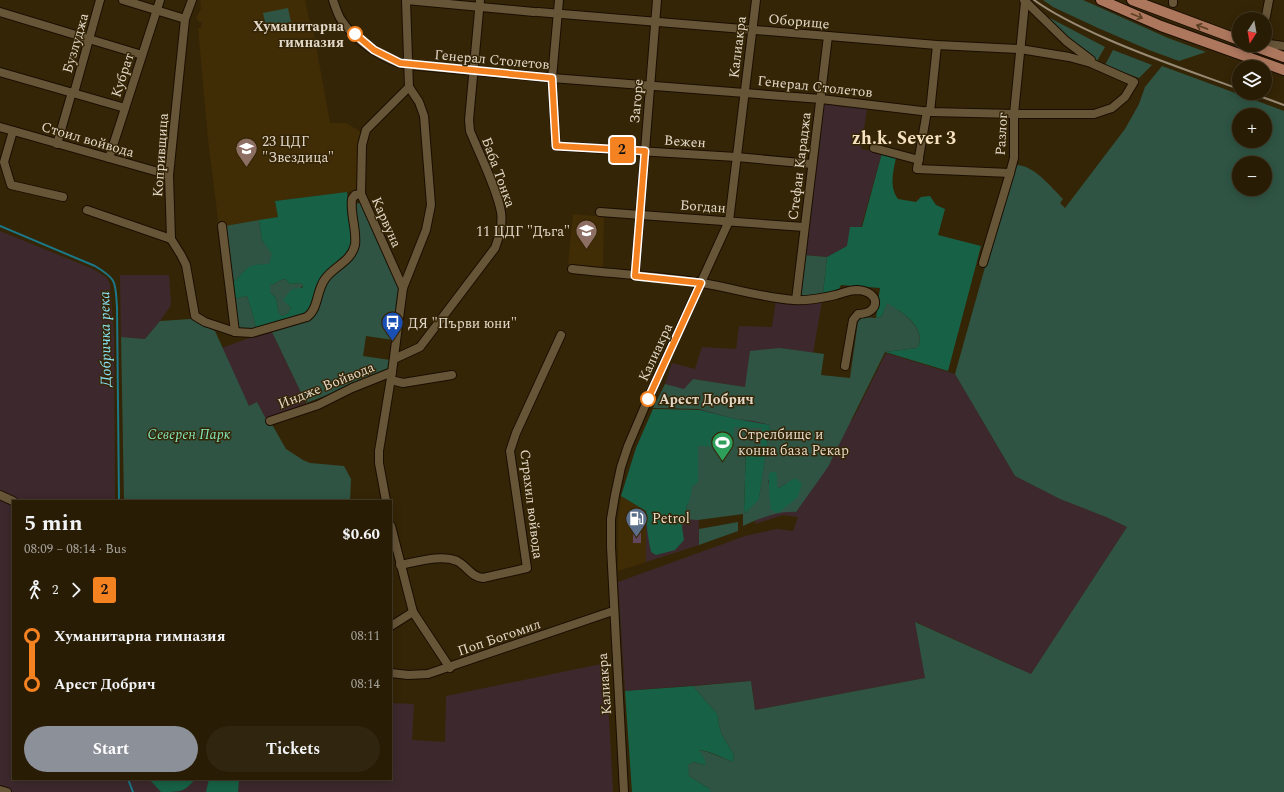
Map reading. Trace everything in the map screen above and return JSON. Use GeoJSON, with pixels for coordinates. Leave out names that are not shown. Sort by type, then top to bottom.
{"type":"FeatureCollection","features":[{"type":"Feature","properties":{"kind":"main road"},"geometry":{"type":"LineString","coordinates":[[1101,0],[1161,26],[1284,70]]}},
{"type":"Feature","properties":{"kind":"main road"},"geometry":{"type":"LineString","coordinates":[[1132,0],[1232,37]]}},
{"type":"Feature","properties":{"kind":"main road"},"geometry":{"type":"LineString","coordinates":[[1272,52],[1284,57]]}},
{"type":"Feature","properties":{"kind":"street","name":"Бузлуджа"},"geometry":{"type":"LineString","coordinates":[[57,144],[100,0]]}},
{"type":"Feature","properties":{"kind":"street"},"geometry":{"type":"LineString","coordinates":[[123,0],[186,19]]}},
{"type":"Feature","properties":{"kind":"street","name":"Кубрат"},"geometry":{"type":"LineString","coordinates":[[109,158],[160,0]]}},
{"type":"Feature","properties":{"kind":"street","name":"Копривщица"},"geometry":{"type":"LineString","coordinates":[[192,0],[186,19],[169,175],[171,239],[186,265],[195,316],[205,322],[235,332],[252,332],[306,317],[312,313],[319,289],[326,277],[347,260],[352,253],[355,240],[352,199],[361,194]]}},
{"type":"Feature","properties":{"kind":"street","name":"Генерал Столетов"},"geometry":{"type":"LineString","coordinates":[[333,0],[340,17],[362,41],[388,58],[408,65],[552,78],[744,92],[929,111],[1014,114],[1094,114],[1112,108],[1125,97],[1134,82]]}},
{"type":"Feature","properties":{"kind":"street"},"geometry":{"type":"LineString","coordinates":[[386,500],[379,463],[379,451],[392,376],[403,288],[426,230],[431,205],[424,116],[419,102],[409,87],[406,0]]}},
{"type":"Feature","properties":{"kind":"street","name":"Оборище"},"geometry":{"type":"LineString","coordinates":[[406,0],[480,3],[558,14],[937,45],[1020,49],[1069,57],[1101,67],[1134,82]]}},
{"type":"Feature","properties":{"kind":"street"},"geometry":{"type":"LineString","coordinates":[[552,78],[559,0]]}},
{"type":"Feature","properties":{"kind":"street","name":"Загоре"},"geometry":{"type":"LineString","coordinates":[[635,276],[657,0]]}},
{"type":"Feature","properties":{"kind":"street","name":"Калиакра"},"geometry":{"type":"LineString","coordinates":[[624,792],[613,611],[611,519],[621,467],[635,430],[729,221],[756,0]]}},
{"type":"Feature","properties":{"kind":"street"},"geometry":{"type":"LineString","coordinates":[[1267,12],[1269,0]]}},
{"type":"Feature","properties":{"kind":"street","name":"Разлог"},"geometry":{"type":"LineString","coordinates":[[983,263],[1014,158],[1014,114],[1025,1]]}},
{"type":"Feature","properties":{"kind":"street","name":"Разлог"},"geometry":{"type":"LineString","coordinates":[[1025,1],[1066,42],[1079,53],[1101,67]]}},
{"type":"Feature","properties":{"kind":"street","name":"Баба Тонка"},"geometry":{"type":"LineString","coordinates":[[394,359],[420,347],[495,248],[499,237],[501,224],[499,206],[470,131],[469,120],[480,3]]}},
{"type":"Feature","properties":{"kind":"street"},"geometry":{"type":"LineString","coordinates":[[0,12],[142,55]]}},
{"type":"Feature","properties":{"kind":"street","name":"Стефан Караджа"},"geometry":{"type":"LineString","coordinates":[[796,300],[828,36]]}},
{"type":"Feature","properties":{"kind":"street"},"geometry":{"type":"LineString","coordinates":[[1272,44],[1284,46]]}},
{"type":"Feature","properties":{"kind":"street"},"geometry":{"type":"LineString","coordinates":[[937,45],[929,111],[917,169],[1010,174]]}},
{"type":"Feature","properties":{"kind":"street"},"geometry":{"type":"LineString","coordinates":[[0,72],[125,108]]}},
{"type":"Feature","properties":{"kind":"street","name":"Вежен"},"geometry":{"type":"LineString","coordinates":[[552,78],[556,146],[645,151],[812,164]]}},
{"type":"Feature","properties":{"kind":"street","name":"Карвуна"},"geometry":{"type":"LineString","coordinates":[[403,288],[361,194],[362,145],[364,132],[372,122],[409,87]]}},
{"type":"Feature","properties":{"kind":"street","name":"Стоил войвода"},"geometry":{"type":"LineString","coordinates":[[0,127],[169,175]]}},
{"type":"Feature","properties":{"kind":"street"},"geometry":{"type":"LineString","coordinates":[[13,131],[4,162],[11,185],[63,197]]}},
{"type":"Feature","properties":{"kind":"street"},"geometry":{"type":"LineString","coordinates":[[874,148],[920,160]]}},
{"type":"Feature","properties":{"kind":"street"},"geometry":{"type":"LineString","coordinates":[[87,210],[171,239]]}},
{"type":"Feature","properties":{"kind":"street","name":"Богдан"},"geometry":{"type":"LineString","coordinates":[[600,212],[804,227]]}},
{"type":"Feature","properties":{"kind":"street"},"geometry":{"type":"LineString","coordinates":[[222,226],[235,332]]}},
{"type":"Feature","properties":{"kind":"street"},"geometry":{"type":"LineString","coordinates":[[572,269],[701,283],[796,300],[816,299],[856,290],[869,292],[873,295],[873,308],[871,312],[866,314],[858,314],[853,320],[846,366]]}},
{"type":"Feature","properties":{"kind":"street","name":"Страхил войвода"},"geometry":{"type":"LineString","coordinates":[[400,565],[431,560],[451,559],[462,564],[477,578],[527,568],[510,451],[516,433],[561,335]]}},
{"type":"Feature","properties":{"kind":"street","name":"Индже Войвода"},"geometry":{"type":"LineString","coordinates":[[270,421],[318,405],[352,388],[392,376],[403,383],[452,374]]}},
{"type":"Feature","properties":{"kind":"street"},"geometry":{"type":"LineString","coordinates":[[0,495],[12,500]]}},
{"type":"Feature","properties":{"kind":"street"},"geometry":{"type":"LineString","coordinates":[[392,530],[413,612],[450,668]]}},
{"type":"Feature","properties":{"kind":"street","name":"Поп Богомил"},"geometry":{"type":"LineString","coordinates":[[392,673],[408,675],[428,674],[450,668],[613,611]]}},
{"type":"Feature","properties":{"kind":"street"},"geometry":{"type":"LineString","coordinates":[[392,625],[413,612]]}},
{"type":"Feature","properties":{"kind":"street"},"geometry":{"type":"LineString","coordinates":[[0,790],[7,792]]}},
{"type":"Feature","properties":{"kind":"shaded area"},"geometry":{"type":"Polygon","coordinates":[[[200,0],[305,0],[313,29],[330,123],[346,123],[361,132],[358,144],[357,191],[275,201],[278,217],[219,227],[208,139],[198,28],[201,28],[202,22],[199,22],[196,18],[201,9],[200,0]]]}},
{"type":"Feature","properties":{"kind":"shaded area"},"geometry":{"type":"Polygon","coordinates":[[[824,103],[867,109],[861,149],[882,153],[861,227],[847,246],[827,257],[805,255],[824,103]]]}},
{"type":"Feature","properties":{"kind":"shaded area","name":"11 ЦДГ \"Дъга\""},"geometry":{"type":"Polygon","coordinates":[[[573,214],[604,217],[603,269],[568,265],[573,214]]]}},
{"type":"Feature","properties":{"kind":"shaded area"},"geometry":{"type":"Polygon","coordinates":[[[0,231],[93,269],[106,277],[110,284],[114,335],[115,500],[12,500],[12,780],[392,780],[392,703],[414,704],[412,740],[445,742],[446,696],[606,663],[613,792],[0,792],[0,231]]]}},
{"type":"Feature","properties":{"kind":"shaded area"},"geometry":{"type":"Polygon","coordinates":[[[120,275],[169,275],[171,305],[145,339],[121,337],[120,275]]]}},
{"type":"Feature","properties":{"kind":"shaded area"},"geometry":{"type":"Polygon","coordinates":[[[776,300],[822,301],[813,353],[780,348],[745,387],[693,379],[684,390],[665,384],[672,363],[695,369],[702,347],[736,349],[739,326],[772,327],[776,300]]]}},
{"type":"Feature","properties":{"kind":"shaded area"},"geometry":{"type":"Polygon","coordinates":[[[271,330],[306,403],[266,419],[257,402],[249,406],[222,348],[271,330]]]}},
{"type":"Feature","properties":{"kind":"shaded area"},"geometry":{"type":"Polygon","coordinates":[[[886,353],[955,374],[1015,476],[1060,499],[1127,527],[1031,674],[916,622],[925,678],[755,710],[751,681],[625,691],[618,582],[745,536],[777,529],[793,531],[798,517],[783,515],[755,524],[770,425],[698,446],[699,545],[646,562],[646,511],[621,496],[636,448],[653,409],[769,411],[852,421],[886,353]]]}},
{"type":"Feature","properties":{"kind":"shaded area"},"geometry":{"type":"Polygon","coordinates":[[[621,496],[646,511],[646,562],[618,571],[618,519],[621,496]]]}},
{"type":"Feature","properties":{"kind":"green space"},"geometry":{"type":"Polygon","coordinates":[[[1043,0],[1083,0],[1168,38],[1206,52],[1179,61],[1098,28],[1053,7],[1043,0]]]}},
{"type":"Feature","properties":{"kind":"green space"},"geometry":{"type":"Polygon","coordinates":[[[288,8],[291,22],[266,27],[263,13],[288,8]]]}},
{"type":"Feature","properties":{"kind":"green space"},"geometry":{"type":"Polygon","coordinates":[[[1050,18],[1105,47],[1097,61],[1078,48],[1049,21],[1050,18]]]}},
{"type":"Feature","properties":{"kind":"green space"},"geometry":{"type":"Polygon","coordinates":[[[1113,50],[1152,65],[1139,78],[1105,65],[1113,50]]]}},
{"type":"Feature","properties":{"kind":"green space"},"geometry":{"type":"Polygon","coordinates":[[[1162,66],[1232,92],[1232,100],[1254,100],[1284,111],[1284,792],[710,792],[710,789],[689,776],[687,765],[693,762],[706,765],[698,750],[711,753],[733,762],[734,755],[722,735],[718,715],[693,686],[751,681],[755,710],[925,678],[915,622],[1031,674],[1127,527],[1060,499],[1015,476],[955,374],[989,253],[1016,165],[1029,169],[1048,183],[1063,199],[1060,203],[1065,208],[1125,129],[1139,104],[1145,87],[1162,66]]]}},
{"type":"Feature","properties":{"kind":"green space"},"geometry":{"type":"Polygon","coordinates":[[[882,153],[896,158],[893,174],[893,190],[898,199],[916,202],[921,197],[930,196],[936,205],[945,209],[938,235],[981,246],[948,371],[885,352],[917,348],[920,341],[919,334],[912,321],[887,303],[882,316],[876,318],[880,288],[841,285],[839,289],[823,293],[827,257],[847,246],[850,227],[862,227],[882,153]]]}},
{"type":"Feature","properties":{"kind":"green space"},"geometry":{"type":"Polygon","coordinates":[[[347,192],[353,238],[352,249],[322,275],[316,287],[312,305],[306,314],[256,329],[247,296],[234,299],[232,282],[250,267],[259,264],[269,264],[272,254],[262,240],[259,220],[278,217],[275,201],[347,192]],[[285,279],[270,285],[270,292],[276,298],[279,314],[283,316],[288,313],[291,308],[283,300],[292,289],[302,288],[303,285],[301,283],[290,284],[285,279]]]}},
{"type":"Feature","properties":{"kind":"green space"},"geometry":{"type":"Polygon","coordinates":[[[360,203],[399,289],[393,340],[366,336],[363,356],[390,360],[388,372],[306,403],[271,330],[311,317],[315,314],[322,288],[329,278],[354,204],[360,203]]]}},
{"type":"Feature","properties":{"kind":"green space"},"geometry":{"type":"Polygon","coordinates":[[[259,220],[262,240],[273,254],[269,264],[250,267],[232,282],[225,226],[259,220]]]}},
{"type":"Feature","properties":{"kind":"green space"},"geometry":{"type":"Polygon","coordinates":[[[804,255],[827,257],[823,293],[801,297],[799,295],[804,255]]]}},
{"type":"Feature","properties":{"kind":"green space"},"geometry":{"type":"Polygon","coordinates":[[[285,279],[290,284],[301,283],[303,285],[288,305],[291,308],[288,313],[283,316],[279,314],[276,298],[270,292],[270,285],[285,279]]]}},
{"type":"Feature","properties":{"kind":"green space"},"geometry":{"type":"Polygon","coordinates":[[[247,296],[256,329],[239,331],[234,299],[247,296]]]}},
{"type":"Feature","properties":{"kind":"green space"},"geometry":{"type":"Polygon","coordinates":[[[887,302],[899,310],[916,327],[920,341],[917,348],[885,352],[828,467],[796,512],[783,512],[762,518],[743,526],[743,514],[698,520],[684,519],[692,487],[698,481],[698,424],[763,425],[762,450],[746,449],[744,510],[746,513],[759,498],[770,425],[736,419],[699,409],[653,408],[665,384],[684,389],[693,379],[745,387],[750,351],[780,348],[824,354],[821,375],[850,378],[858,321],[863,317],[876,318],[882,316],[887,302]],[[777,478],[768,480],[770,505],[786,483],[779,488],[777,486],[777,478]]]}},
{"type":"Feature","properties":{"kind":"green space","name":"Северен Парк"},"geometry":{"type":"Polygon","coordinates":[[[191,319],[215,331],[249,406],[257,402],[266,419],[270,421],[286,449],[303,460],[310,463],[344,466],[351,479],[350,500],[124,500],[121,337],[145,339],[160,321],[191,319]]]}},
{"type":"Feature","properties":{"kind":"green space"},"geometry":{"type":"Polygon","coordinates":[[[653,409],[700,410],[736,419],[770,425],[759,499],[746,513],[744,510],[746,448],[761,448],[762,428],[734,427],[733,447],[698,446],[698,482],[692,487],[687,506],[682,527],[684,540],[675,550],[656,555],[651,552],[647,532],[646,511],[621,496],[636,448],[653,409]]]}},
{"type":"Feature","properties":{"kind":"green space"},"geometry":{"type":"Polygon","coordinates":[[[771,472],[776,472],[777,486],[779,488],[795,478],[802,483],[798,497],[778,513],[771,510],[769,474],[771,472]]]}},
{"type":"Feature","properties":{"kind":"green space"},"geometry":{"type":"Polygon","coordinates":[[[738,522],[738,531],[699,545],[699,529],[738,522]]]}},
{"type":"Feature","properties":{"kind":"green space"},"geometry":{"type":"Polygon","coordinates":[[[693,686],[718,715],[722,735],[734,755],[733,762],[712,753],[699,750],[706,765],[693,762],[688,765],[689,776],[710,789],[710,792],[632,792],[625,691],[693,686]]]}},
{"type":"Feature","properties":{"kind":"green space"},"geometry":{"type":"Polygon","coordinates":[[[150,780],[194,780],[185,789],[173,792],[161,792],[150,780]]]}},
{"type":"Feature","properties":{"kind":"green space"},"geometry":{"type":"Polygon","coordinates":[[[209,780],[239,780],[238,792],[206,792],[209,780]]]}},
{"type":"Feature","properties":{"kind":"building","name":"Petrol"},"geometry":{"type":"Polygon","coordinates":[[[633,532],[641,532],[641,543],[633,543],[633,532]]]}},
{"type":"Feature","properties":{"kind":"waterway","name":"Добричка река"},"geometry":{"type":"LineString","coordinates":[[0,226],[95,266],[108,275],[114,282],[117,307],[119,500]]}},
{"type":"Feature","properties":{"kind":"waterway","name":"Добричка река"},"geometry":{"type":"LineString","coordinates":[[128,780],[133,792]]}},
{"type":"Feature","properties":{"kind":"railway"},"geometry":{"type":"LineString","coordinates":[[1034,0],[1079,26],[1123,46],[1232,86]]}},
{"type":"Feature","properties":{"kind":"railway"},"geometry":{"type":"LineString","coordinates":[[1270,100],[1284,105]]}},
{"type":"Feature","properties":{"kind":"bus line","name":"2"},"geometry":{"type":"LineString","coordinates":[[355,34],[374,50],[388,58],[408,65],[552,78],[556,146],[645,151],[635,276],[701,283],[648,399]]}},
{"type":"Feature","properties":{"kind":"place","name":"Хуманитарна гимназия"},"geometry":{"type":"Point","coordinates":[355,34]}},
{"type":"Feature","properties":{"kind":"place","name":"23 ЦДГ \"Звездица\""},"geometry":{"type":"Point","coordinates":[247,168]}},
{"type":"Feature","properties":{"kind":"place","name":"11 ЦДГ \"Дъга\""},"geometry":{"type":"Point","coordinates":[586,250]}},
{"type":"Feature","properties":{"kind":"place","name":"ДЯ \"Първи юни\""},"geometry":{"type":"Point","coordinates":[393,342]}},
{"type":"Feature","properties":{"kind":"place","name":"Арест Добрич"},"geometry":{"type":"Point","coordinates":[648,399]}},
{"type":"Feature","properties":{"kind":"place","name":"Стрелбище и конна база Рекар"},"geometry":{"type":"Point","coordinates":[722,462]}},
{"type":"Feature","properties":{"kind":"place","name":"Petrol"},"geometry":{"type":"Point","coordinates":[637,538]}},
{"type":"Feature","properties":{"kind":"district","name":"zh.k. Sever 3"},"geometry":{"type":"Point","coordinates":[904,138]}}]}
